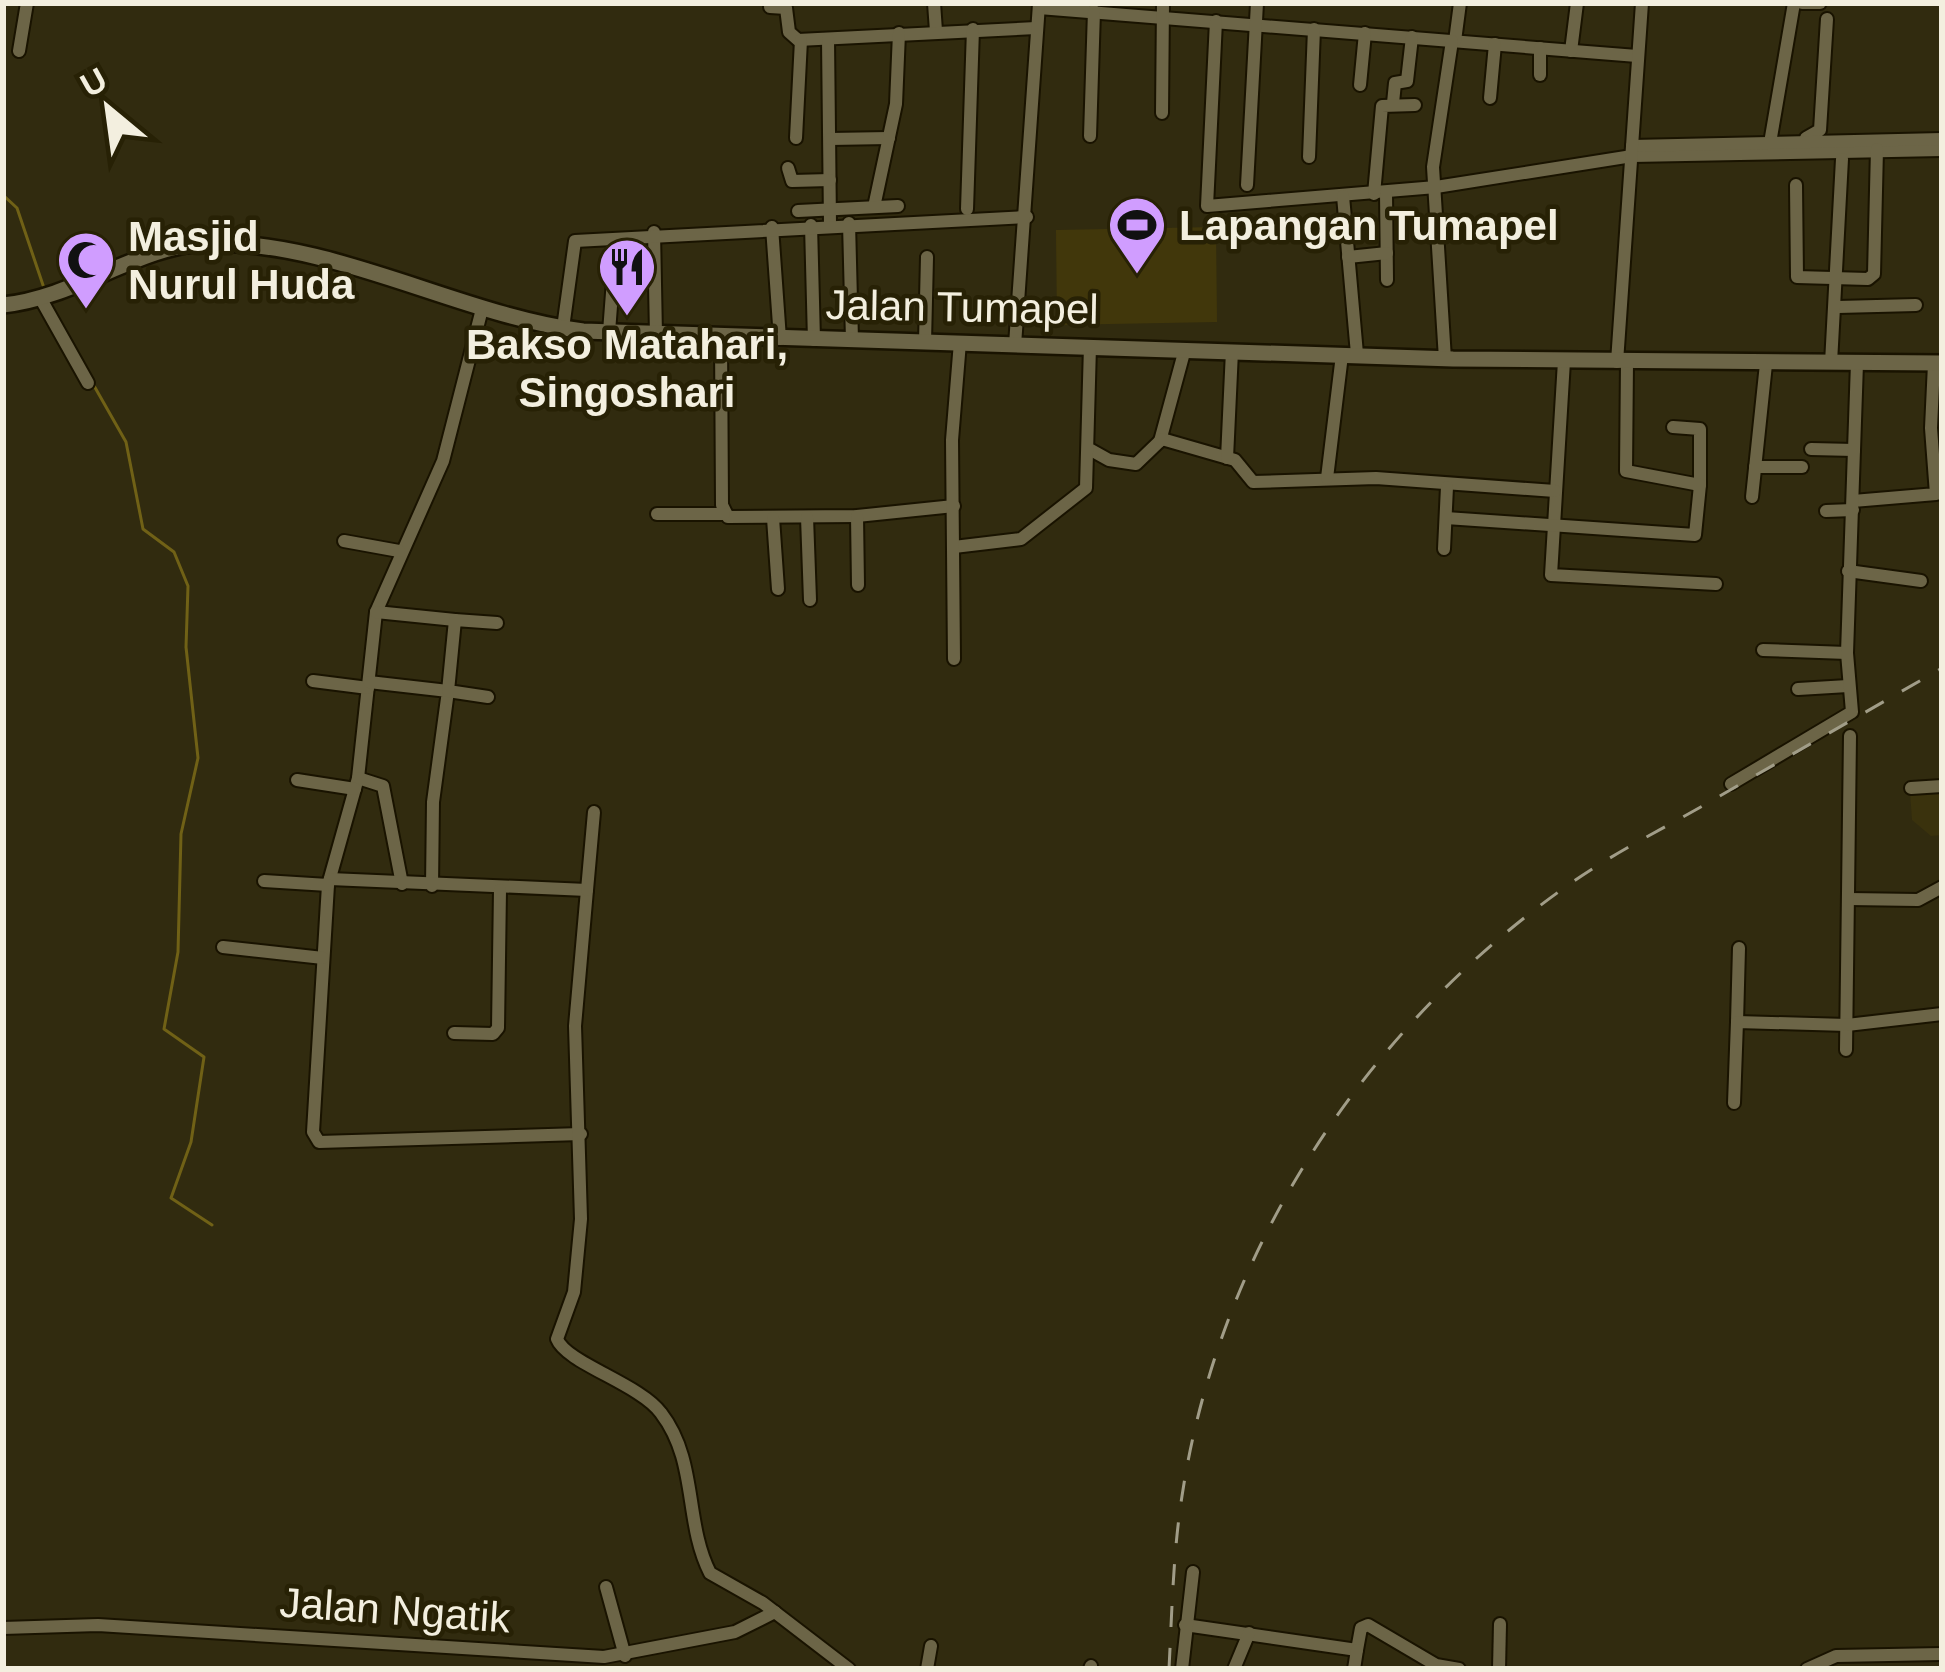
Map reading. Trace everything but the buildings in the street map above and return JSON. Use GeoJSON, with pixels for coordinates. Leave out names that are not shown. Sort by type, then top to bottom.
{"type":"FeatureCollection","features":[{"type":"Feature","properties":{"kind":"street"},"geometry":{"type":"LineString","coordinates":[[19,51],[27,3]]}},
{"type":"Feature","properties":{"kind":"street"},"geometry":{"type":"LineString","coordinates":[[934,3],[936,31]]}},
{"type":"Feature","properties":{"kind":"street"},"geometry":{"type":"LineString","coordinates":[[1247,185],[1257,3]]}},
{"type":"Feature","properties":{"kind":"street"},"geometry":{"type":"LineString","coordinates":[[1445,358],[1434,176],[1460,3]]}},
{"type":"Feature","properties":{"kind":"street"},"geometry":{"type":"LineString","coordinates":[[1571,51],[1576,3]]}},
{"type":"Feature","properties":{"kind":"street"},"geometry":{"type":"LineString","coordinates":[[1642,3],[1622,362],[1626,471],[1700,485]]}},
{"type":"Feature","properties":{"kind":"street"},"geometry":{"type":"LineString","coordinates":[[1770,143],[1798,3],[1820,3]]}},
{"type":"Feature","properties":{"kind":"street"},"geometry":{"type":"LineString","coordinates":[[1015,345],[1039,5],[1094,11],[1162,9],[1216,21],[1636,56]]}},
{"type":"Feature","properties":{"kind":"street"},"geometry":{"type":"LineString","coordinates":[[766,6],[787,9],[789,32],[801,40],[1036,28]]}},
{"type":"Feature","properties":{"kind":"street"},"geometry":{"type":"LineString","coordinates":[[1162,9],[1162,113]]}},
{"type":"Feature","properties":{"kind":"street"},"geometry":{"type":"LineString","coordinates":[[1090,136],[1094,11]]}},
{"type":"Feature","properties":{"kind":"street"},"geometry":{"type":"LineString","coordinates":[[1805,146],[1820,130],[1827,19]]}},
{"type":"Feature","properties":{"kind":"street"},"geometry":{"type":"LineString","coordinates":[[1216,21],[1208,201],[1343,196],[1434,176],[1632,151],[1770,143],[1942,149]]}},
{"type":"Feature","properties":{"kind":"street"},"geometry":{"type":"LineString","coordinates":[[967,208],[973,29]]}},
{"type":"Feature","properties":{"kind":"street"},"geometry":{"type":"LineString","coordinates":[[1309,157],[1314,29]]}},
{"type":"Feature","properties":{"kind":"street"},"geometry":{"type":"LineString","coordinates":[[874,207],[889,138],[899,33]]}},
{"type":"Feature","properties":{"kind":"street"},"geometry":{"type":"LineString","coordinates":[[1360,86],[1365,33]]}},
{"type":"Feature","properties":{"kind":"street"},"geometry":{"type":"LineString","coordinates":[[1393,104],[1395,83],[1407,81],[1412,37]]}},
{"type":"Feature","properties":{"kind":"street"},"geometry":{"type":"LineString","coordinates":[[828,39],[829,217]]}},
{"type":"Feature","properties":{"kind":"street"},"geometry":{"type":"LineString","coordinates":[[796,138],[801,40]]}},
{"type":"Feature","properties":{"kind":"street"},"geometry":{"type":"LineString","coordinates":[[1490,98],[1495,44]]}},
{"type":"Feature","properties":{"kind":"street"},"geometry":{"type":"LineString","coordinates":[[1540,48],[1540,75]]}},
{"type":"Feature","properties":{"kind":"street"},"geometry":{"type":"LineString","coordinates":[[1388,280],[1377,167],[1382,106],[1415,105]]}},
{"type":"Feature","properties":{"kind":"street"},"geometry":{"type":"LineString","coordinates":[[830,139],[889,138]]}},
{"type":"Feature","properties":{"kind":"street"},"geometry":{"type":"LineString","coordinates":[[1632,151],[1942,139]]}},
{"type":"Feature","properties":{"kind":"street"},"geometry":{"type":"LineString","coordinates":[[1796,185],[1796,275],[1868,279],[1874,274],[1877,149]]}},
{"type":"Feature","properties":{"kind":"street"},"geometry":{"type":"LineString","coordinates":[[1832,363],[1842,160]]}},
{"type":"Feature","properties":{"kind":"street"},"geometry":{"type":"LineString","coordinates":[[788,168],[792,182],[830,180]]}},
{"type":"Feature","properties":{"kind":"street"},"geometry":{"type":"LineString","coordinates":[[1327,478],[1349,355],[1343,196]]}},
{"type":"Feature","properties":{"kind":"street"},"geometry":{"type":"LineString","coordinates":[[563,328],[575,241],[654,232],[811,225],[874,207],[898,206]]}},
{"type":"Feature","properties":{"kind":"street"},"geometry":{"type":"LineString","coordinates":[[799,211],[849,223],[1027,210]]}},
{"type":"Feature","properties":{"kind":"street"},"geometry":{"type":"LineString","coordinates":[[849,223],[852,340]]}},
{"type":"Feature","properties":{"kind":"street"},"geometry":{"type":"LineString","coordinates":[[811,225],[814,340]]}},
{"type":"Feature","properties":{"kind":"street"},"geometry":{"type":"LineString","coordinates":[[772,227],[780,340]]}},
{"type":"Feature","properties":{"kind":"street"},"geometry":{"type":"LineString","coordinates":[[654,232],[656,335]]}},
{"type":"Feature","properties":{"kind":"street","name":"Jalan Tumapel"},"geometry":{"type":"LineString","coordinates":[[3,305],[45,301],[194,244],[306,256],[482,309],[563,328],[609,332],[1564,361],[1938,363]]}},
{"type":"Feature","properties":{"kind":"street"},"geometry":{"type":"LineString","coordinates":[[1348,257],[1387,253]]}},
{"type":"Feature","properties":{"kind":"street"},"geometry":{"type":"LineString","coordinates":[[926,342],[927,256]]}},
{"type":"Feature","properties":{"kind":"street"},"geometry":{"type":"LineString","coordinates":[[609,332],[614,267]]}},
{"type":"Feature","properties":{"kind":"street"},"geometry":{"type":"LineString","coordinates":[[45,301],[88,382]]}},
{"type":"Feature","properties":{"kind":"street"},"geometry":{"type":"LineString","coordinates":[[1838,307],[1916,305]]}},
{"type":"Feature","properties":{"kind":"street"},"geometry":{"type":"LineString","coordinates":[[482,309],[442,461],[399,550],[376,612],[357,783],[329,882],[313,1132],[319,1142],[581,1134]]}},
{"type":"Feature","properties":{"kind":"street"},"geometry":{"type":"LineString","coordinates":[[722,338],[724,514]]}},
{"type":"Feature","properties":{"kind":"street"},"geometry":{"type":"LineString","coordinates":[[955,659],[952,440],[960,342]]}},
{"type":"Feature","properties":{"kind":"street"},"geometry":{"type":"LineString","coordinates":[[954,548],[1021,539],[1040,529],[1086,488],[1091,450],[1090,346]]}},
{"type":"Feature","properties":{"kind":"street"},"geometry":{"type":"LineString","coordinates":[[1091,450],[1108,460],[1136,464],[1160,441],[1185,349]]}},
{"type":"Feature","properties":{"kind":"street"},"geometry":{"type":"LineString","coordinates":[[1227,458],[1232,351]]}},
{"type":"Feature","properties":{"kind":"street"},"geometry":{"type":"LineString","coordinates":[[1564,361],[1551,526],[1553,578],[1716,584]]}},
{"type":"Feature","properties":{"kind":"street"},"geometry":{"type":"LineString","coordinates":[[1731,784],[1852,713],[1846,653],[1857,362]]}},
{"type":"Feature","properties":{"kind":"street"},"geometry":{"type":"LineString","coordinates":[[1826,511],[1936,494],[1938,363]]}},
{"type":"Feature","properties":{"kind":"street"},"geometry":{"type":"LineString","coordinates":[[1752,497],[1766,364]]}},
{"type":"Feature","properties":{"kind":"street"},"geometry":{"type":"LineString","coordinates":[[1446,518],[1691,536],[1698,530],[1700,428],[1673,427]]}},
{"type":"Feature","properties":{"kind":"street"},"geometry":{"type":"LineString","coordinates":[[1160,441],[1177,440],[1241,463],[1253,482],[1327,478],[1555,490]]}},
{"type":"Feature","properties":{"kind":"street"},"geometry":{"type":"LineString","coordinates":[[1811,449],[1853,450]]}},
{"type":"Feature","properties":{"kind":"street"},"geometry":{"type":"LineString","coordinates":[[1755,467],[1802,467]]}},
{"type":"Feature","properties":{"kind":"street"},"geometry":{"type":"LineString","coordinates":[[1444,549],[1447,487]]}},
{"type":"Feature","properties":{"kind":"street"},"geometry":{"type":"LineString","coordinates":[[657,514],[857,516],[954,506]]}},
{"type":"Feature","properties":{"kind":"street"},"geometry":{"type":"LineString","coordinates":[[857,516],[858,584]]}},
{"type":"Feature","properties":{"kind":"street"},"geometry":{"type":"LineString","coordinates":[[808,517],[810,600]]}},
{"type":"Feature","properties":{"kind":"street"},"geometry":{"type":"LineString","coordinates":[[773,518],[778,589]]}},
{"type":"Feature","properties":{"kind":"street"},"geometry":{"type":"LineString","coordinates":[[344,541],[399,550]]}},
{"type":"Feature","properties":{"kind":"street"},"geometry":{"type":"LineString","coordinates":[[1848,571],[1921,581]]}},
{"type":"Feature","properties":{"kind":"street"},"geometry":{"type":"LineString","coordinates":[[376,612],[497,623]]}},
{"type":"Feature","properties":{"kind":"street"},"geometry":{"type":"LineString","coordinates":[[432,886],[433,802],[455,620]]}},
{"type":"Feature","properties":{"kind":"street"},"geometry":{"type":"LineString","coordinates":[[1763,650],[1846,653]]}},
{"type":"Feature","properties":{"kind":"street"},"geometry":{"type":"LineString","coordinates":[[313,681],[488,698]]}},
{"type":"Feature","properties":{"kind":"street"},"geometry":{"type":"LineString","coordinates":[[1798,689],[1848,686]]}},
{"type":"Feature","properties":{"kind":"street"},"geometry":{"type":"LineString","coordinates":[[1846,1050],[1850,736]]}},
{"type":"Feature","properties":{"kind":"street"},"geometry":{"type":"LineString","coordinates":[[297,780],[382,786],[402,884]]}},
{"type":"Feature","properties":{"kind":"street"},"geometry":{"type":"LineString","coordinates":[[1911,788],[1942,786]]}},
{"type":"Feature","properties":{"kind":"street"},"geometry":{"type":"LineString","coordinates":[[594,812],[574,1026],[581,1134],[577,1266],[557,1339],[560,1347],[640,1393],[663,1414],[687,1470],[710,1573],[775,1612],[849,1669]]}},
{"type":"Feature","properties":{"kind":"street"},"geometry":{"type":"LineString","coordinates":[[264,881],[587,890]]}},
{"type":"Feature","properties":{"kind":"street"},"geometry":{"type":"LineString","coordinates":[[1849,899],[1918,900],[1942,887]]}},
{"type":"Feature","properties":{"kind":"street"},"geometry":{"type":"LineString","coordinates":[[454,1033],[493,1034],[498,1028],[500,890]]}},
{"type":"Feature","properties":{"kind":"street"},"geometry":{"type":"LineString","coordinates":[[223,947],[322,958]]}},
{"type":"Feature","properties":{"kind":"street"},"geometry":{"type":"LineString","coordinates":[[1734,1103],[1739,948]]}},
{"type":"Feature","properties":{"kind":"street"},"geometry":{"type":"LineString","coordinates":[[1737,1022],[1846,1025],[1942,1014]]}},
{"type":"Feature","properties":{"kind":"street"},"geometry":{"type":"LineString","coordinates":[[1182,1669],[1192,1573]]}},
{"type":"Feature","properties":{"kind":"street"},"geometry":{"type":"LineString","coordinates":[[606,1586],[625,1656]]}},
{"type":"Feature","properties":{"kind":"street","name":"Jalan Ngatik"},"geometry":{"type":"LineString","coordinates":[[3,1628],[98,1625],[625,1656],[735,1632],[775,1612]]}},
{"type":"Feature","properties":{"kind":"street"},"geometry":{"type":"LineString","coordinates":[[1499,1669],[1500,1624]]}},
{"type":"Feature","properties":{"kind":"street"},"geometry":{"type":"LineString","coordinates":[[1185,1625],[1357,1650]]}},
{"type":"Feature","properties":{"kind":"street"},"geometry":{"type":"LineString","coordinates":[[1354,1669],[1361,1628],[1368,1625],[1436,1665],[1459,1669]]}},
{"type":"Feature","properties":{"kind":"street"},"geometry":{"type":"LineString","coordinates":[[1234,1669],[1249,1633]]}},
{"type":"Feature","properties":{"kind":"street"},"geometry":{"type":"LineString","coordinates":[[931,1646],[932,1668]]}},
{"type":"Feature","properties":{"kind":"street"},"geometry":{"type":"LineString","coordinates":[[1807,1669],[1942,1654]]}},
{"type":"Feature","properties":{"kind":"shaded area","name":"Lapangan Tumapel"},"geometry":{"type":"Polygon","coordinates":[[[1216,227],[1217,322],[1057,325],[1056,230],[1216,227]]]}},
{"type":"Feature","properties":{"kind":"shaded area"},"geometry":{"type":"Polygon","coordinates":[[[1942,790],[1942,835],[1931,836],[1912,820],[1910,792],[1942,790]]]}},
{"type":"Feature","properties":{"kind":"waterway"},"geometry":{"type":"LineString","coordinates":[[3,195],[17,208],[45,291]]}},
{"type":"Feature","properties":{"kind":"waterway"},"geometry":{"type":"LineString","coordinates":[[93,384],[126,442],[143,529],[174,552],[188,586],[186,647],[198,758],[181,834],[178,952],[164,1029],[204,1057],[191,1142],[171,1198],[212,1225]]}},
{"type":"Feature","properties":{"kind":"railway"},"geometry":{"type":"LineString","coordinates":[[1169,1669],[1182,1496],[1201,1405],[1229,1318],[1266,1234],[1312,1154],[1365,1079],[1425,1009],[1491,945],[1564,888],[1942,668]]}},
{"type":"Feature","properties":{"kind":"place","name":"Lapangan Tumapel"},"geometry":{"type":"Point","coordinates":[1137,276]}},
{"type":"Feature","properties":{"kind":"place","name":"Masjid Nurul Huda"},"geometry":{"type":"Point","coordinates":[86,311]}},
{"type":"Feature","properties":{"kind":"place","name":"Bakso Matahari, Singoshari"},"geometry":{"type":"Point","coordinates":[627,318]}}]}
